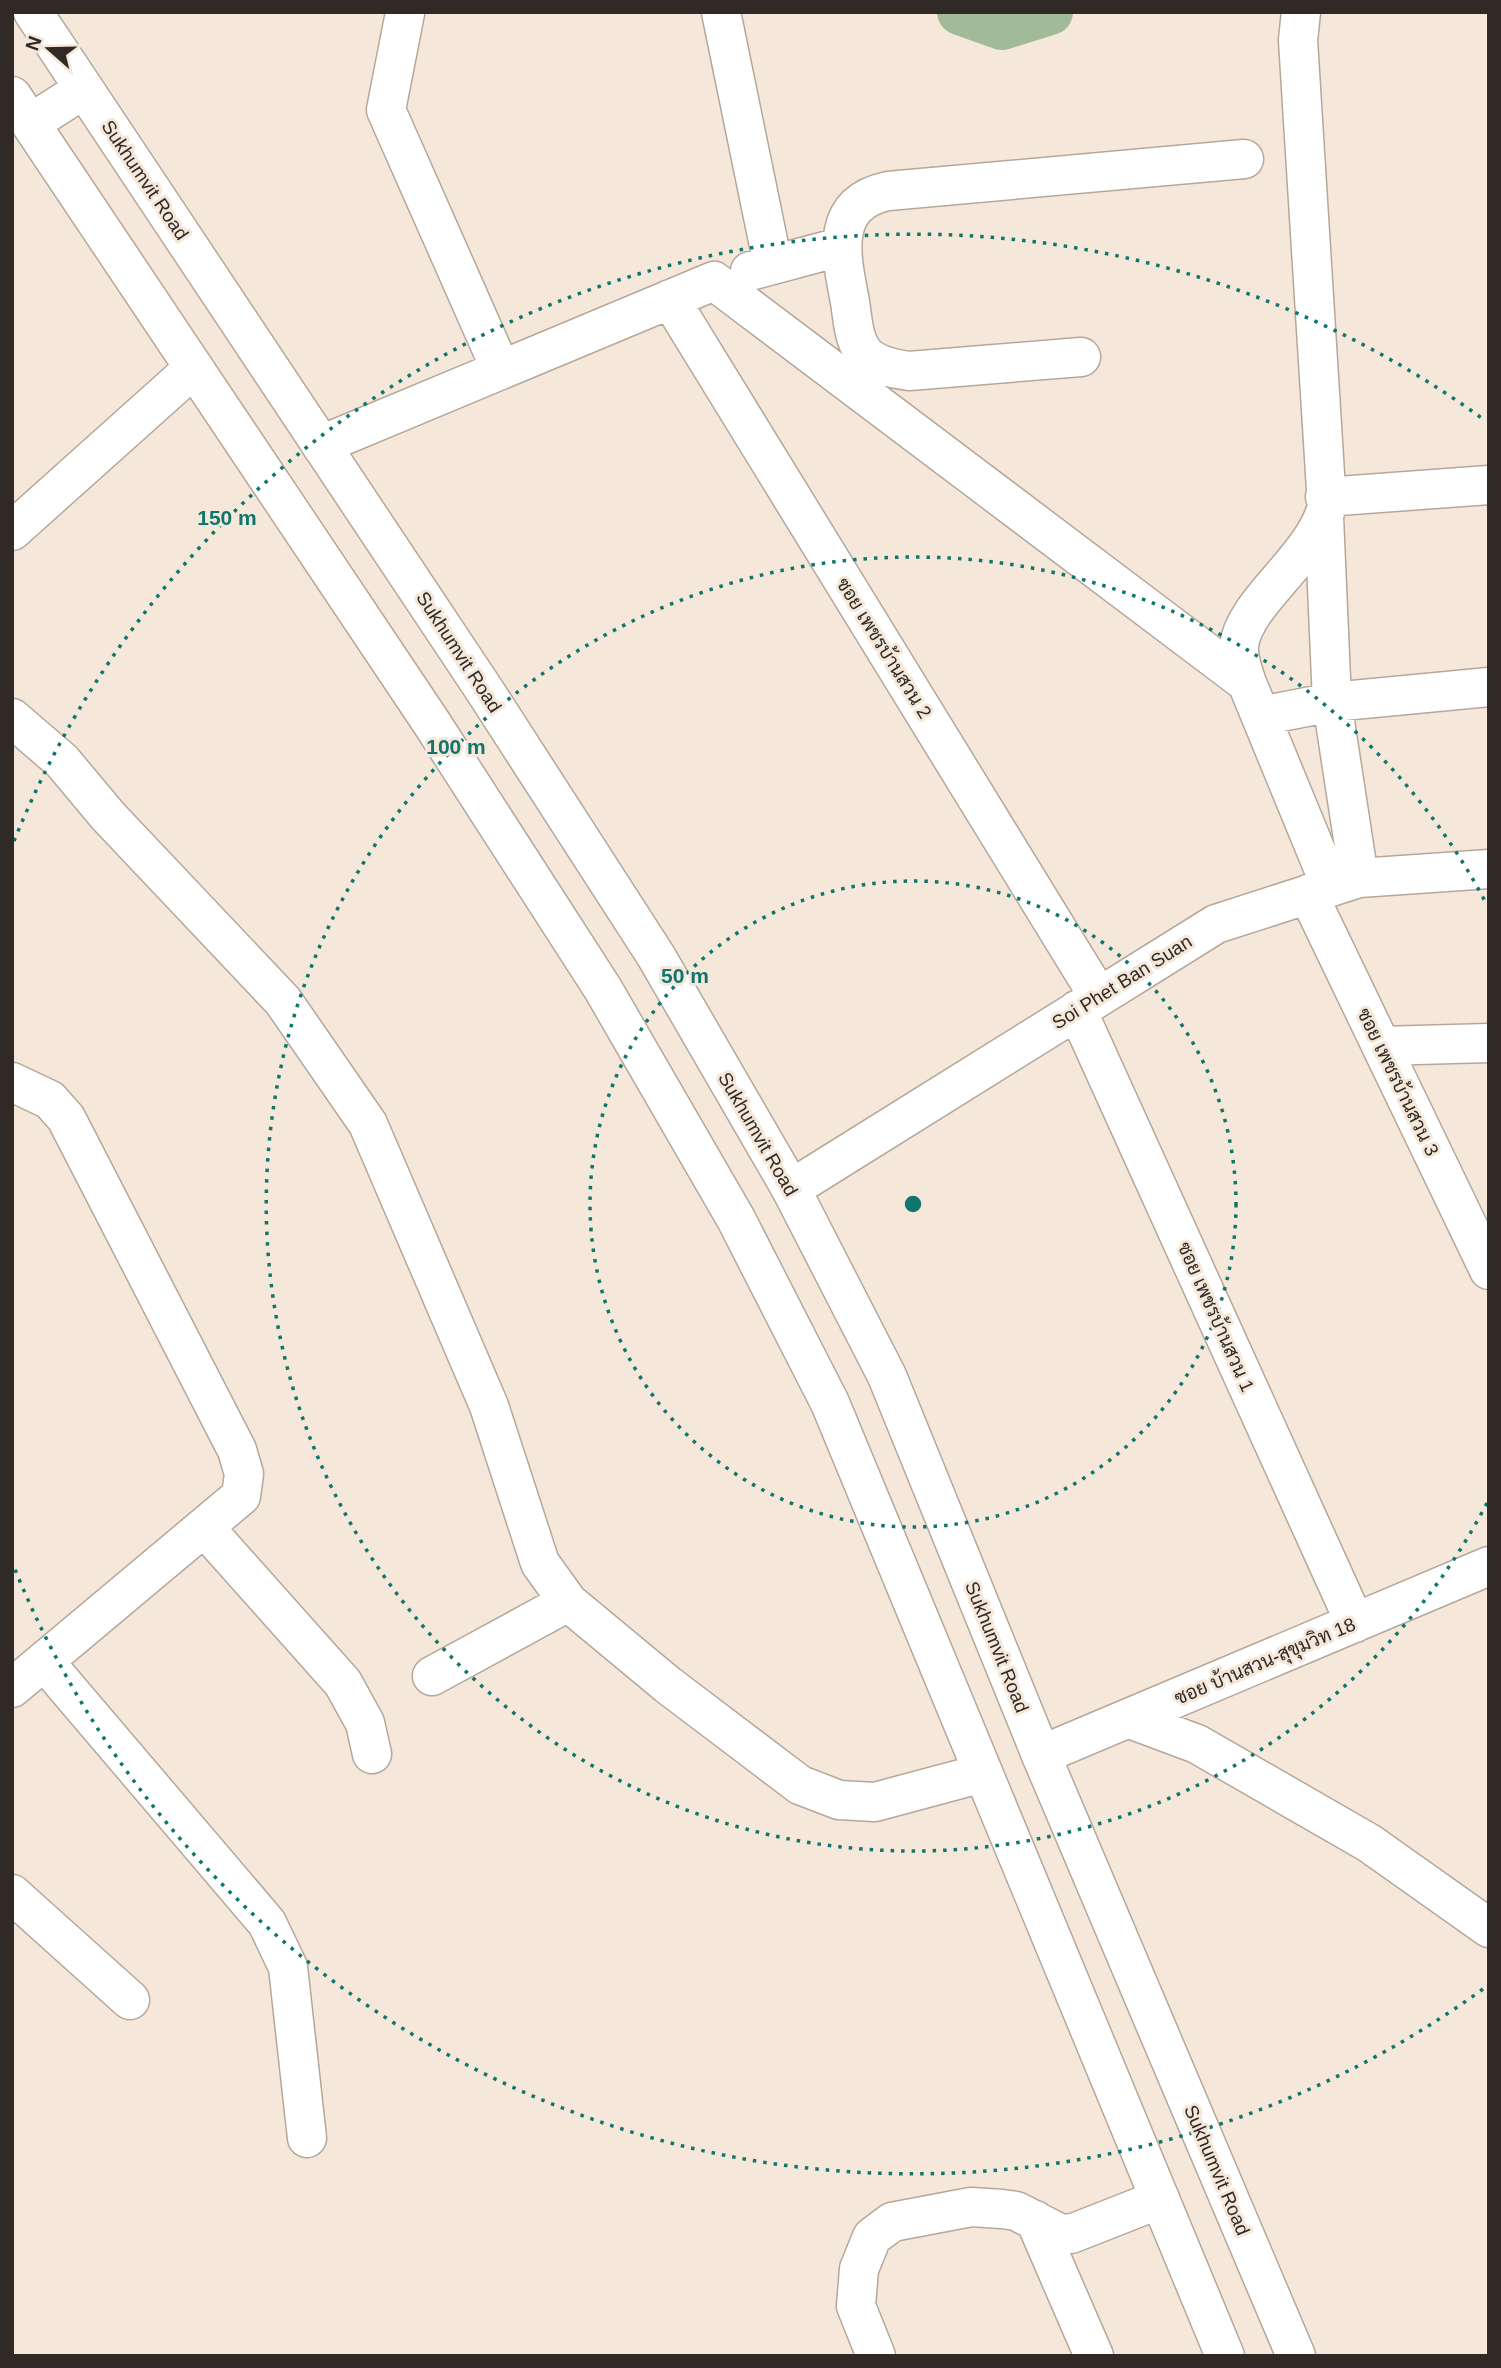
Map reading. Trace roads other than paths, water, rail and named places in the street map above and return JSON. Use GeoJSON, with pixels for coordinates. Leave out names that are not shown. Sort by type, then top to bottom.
{"type":"FeatureCollection","features":[{"type":"Feature","properties":{"kind":"street","name":"Sukhumvit Road"},"geometry":{"type":"LineString","coordinates":[[33,12],[321,444],[656,956],[791,1189],[887,1376],[1041,1755],[1296,2356]]}},
{"type":"Feature","properties":{"kind":"street"},"geometry":{"type":"LineString","coordinates":[[721,12],[774,265]]}},
{"type":"Feature","properties":{"kind":"street"},"geometry":{"type":"LineString","coordinates":[[1301,12],[1298,40],[1325,507],[1332,702],[1333,886]]}},
{"type":"Feature","properties":{"kind":"street"},"geometry":{"type":"LineString","coordinates":[[405,13],[386,110],[501,370]]}},
{"type":"Feature","properties":{"kind":"street"},"geometry":{"type":"LineString","coordinates":[[84,89],[22,109],[433,725],[603,989],[736,1219],[830,1403],[1225,2356]]}},
{"type":"Feature","properties":{"kind":"street"},"geometry":{"type":"LineString","coordinates":[[1081,357],[909,370],[882,365],[869,358],[856,338],[840,247],[844,228],[853,212],[881,193],[1244,159]]}},
{"type":"Feature","properties":{"kind":"street"},"geometry":{"type":"LineString","coordinates":[[321,444],[714,281],[840,247]]}},
{"type":"Feature","properties":{"kind":"street"},"geometry":{"type":"LineString","coordinates":[[714,281],[1254,700],[1332,702],[1489,687]]}},
{"type":"Feature","properties":{"kind":"street","name":"ซอย เพชรบ้านสวน 2"},"geometry":{"type":"LineString","coordinates":[[670,299],[1088,1003]]}},
{"type":"Feature","properties":{"kind":"street"},"geometry":{"type":"LineString","coordinates":[[12,531],[194,368]]}},
{"type":"Feature","properties":{"kind":"street"},"geometry":{"type":"LineString","coordinates":[[1325,507],[1489,485]]}},
{"type":"Feature","properties":{"kind":"street"},"geometry":{"type":"LineString","coordinates":[[1325,507],[1313,539],[1244,630],[1239,656],[1254,700],[1333,886]]}},
{"type":"Feature","properties":{"kind":"street"},"geometry":{"type":"LineString","coordinates":[[12,718],[62,761],[108,816],[283,1001],[368,1124],[489,1406],[540,1563],[568,1602],[668,1685],[800,1785],[839,1800],[875,1802],[984,1773]]}},
{"type":"Feature","properties":{"kind":"street","name":"Soi Phet Ban Suan"},"geometry":{"type":"LineString","coordinates":[[791,1189],[1216,924],[1333,886],[1489,869]]}},
{"type":"Feature","properties":{"kind":"street","name":"ซอย เพชรบ้านสวน 3"},"geometry":{"type":"LineString","coordinates":[[1333,886],[1381,1046],[1471,1196],[1489,1270]]}},
{"type":"Feature","properties":{"kind":"street","name":"ซอย เพชรบ้านสวน 1"},"geometry":{"type":"LineString","coordinates":[[1088,1003],[1355,1623]]}},
{"type":"Feature","properties":{"kind":"street"},"geometry":{"type":"LineString","coordinates":[[1381,1046],[1489,1043]]}},
{"type":"Feature","properties":{"kind":"street"},"geometry":{"type":"LineString","coordinates":[[12,1082],[50,1100],[66,1118],[237,1450],[244,1474],[241,1496],[12,1688]]}},
{"type":"Feature","properties":{"kind":"street"},"geometry":{"type":"LineString","coordinates":[[204,1527],[343,1683],[365,1723],[372,1754]]}},
{"type":"Feature","properties":{"kind":"street","name":"ซอย บ้านสวน-สุขุมวิท 18"},"geometry":{"type":"LineString","coordinates":[[1041,1755],[1489,1566]]}},
{"type":"Feature","properties":{"kind":"street"},"geometry":{"type":"LineString","coordinates":[[432,1676],[568,1602]]}},
{"type":"Feature","properties":{"kind":"street"},"geometry":{"type":"LineString","coordinates":[[44,1661],[267,1923],[288,1967],[307,2138]]}},
{"type":"Feature","properties":{"kind":"street"},"geometry":{"type":"LineString","coordinates":[[1130,1718],[1196,1744],[1369,1843],[1489,1928]]}},
{"type":"Feature","properties":{"kind":"street"},"geometry":{"type":"LineString","coordinates":[[12,1894],[130,2000]]}},
{"type":"Feature","properties":{"kind":"street"},"geometry":{"type":"LineString","coordinates":[[876,2356],[856,2306],[859,2269],[872,2237],[892,2222],[971,2207],[1016,2211],[1059,2233],[1071,2234],[1160,2199]]}},
{"type":"Feature","properties":{"kind":"street"},"geometry":{"type":"LineString","coordinates":[[1035,2220],[1094,2356]]}},
{"type":"Feature","properties":{"kind":"waterway"},"geometry":{"type":"LineString","coordinates":[[960,12],[1002,27],[1050,12]]}}]}
